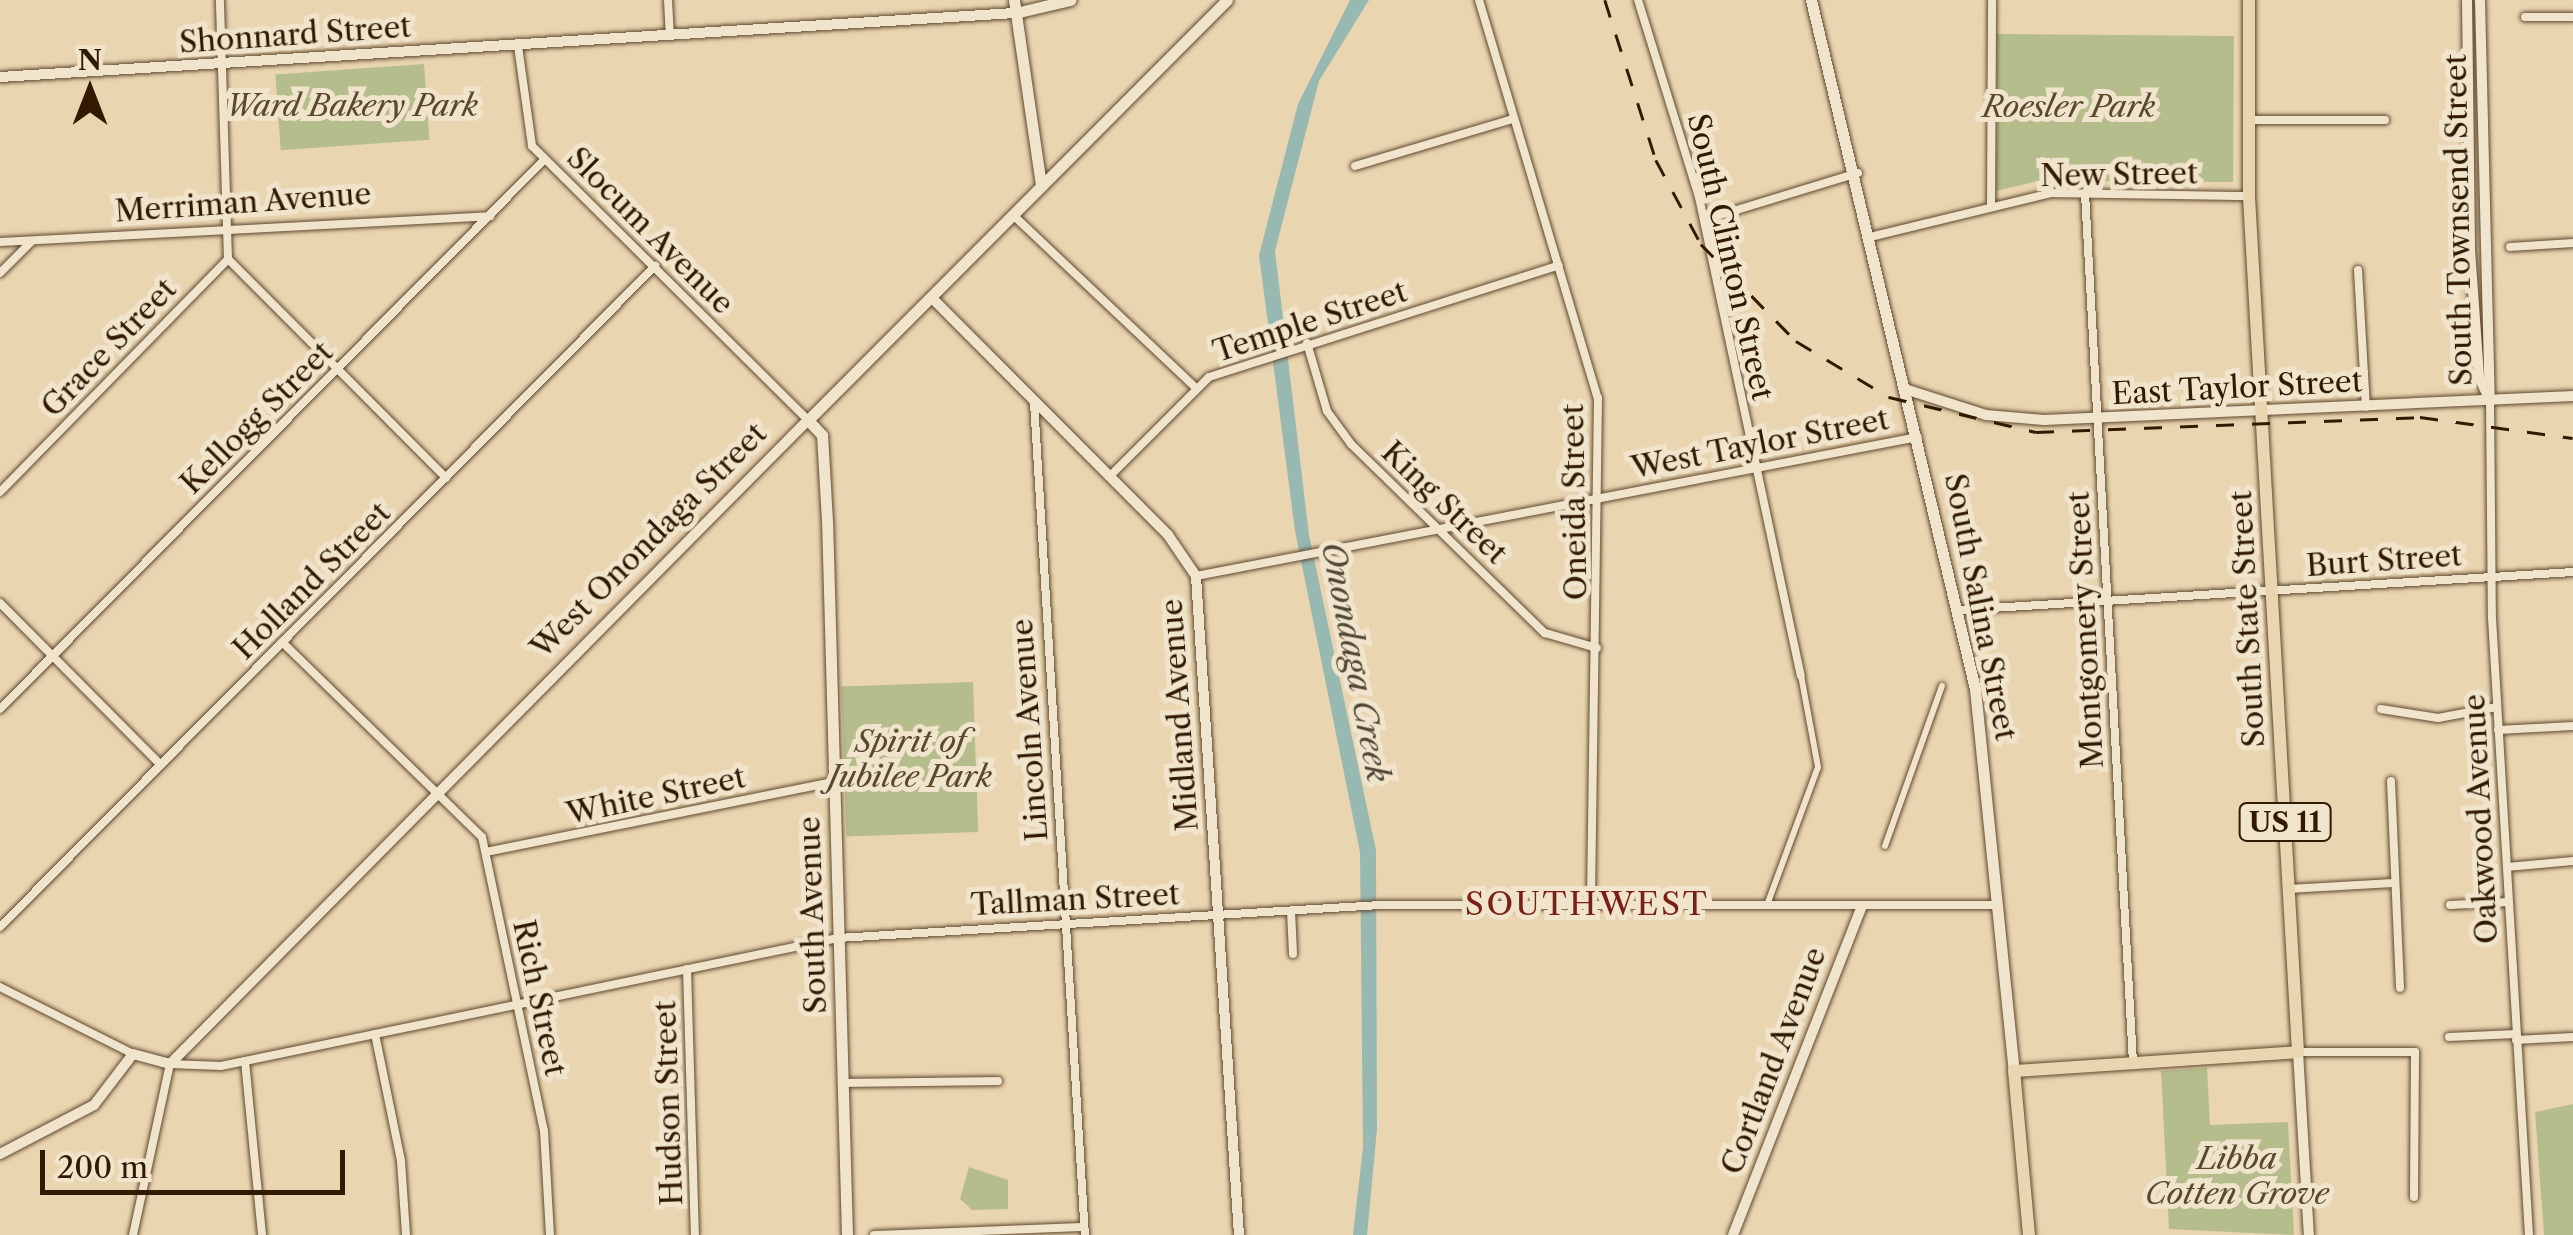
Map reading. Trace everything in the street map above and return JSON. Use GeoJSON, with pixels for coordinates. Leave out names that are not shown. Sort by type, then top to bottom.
{"type":"FeatureCollection","features":[{"type":"Feature","properties":{"kind":"main road","name":"Shonnard Street"},"geometry":{"type":"LineString","coordinates":[[1012,4],[1070,0]]}},
{"type":"Feature","properties":{"kind":"main road","name":"West Onondaga Street"},"geometry":{"type":"LineString","coordinates":[[808,420],[1227,0]]}},
{"type":"Feature","properties":{"kind":"main road","name":"South State Street"},"geometry":{"type":"LineString","coordinates":[[2249,0],[2248,196],[2298,1052]]}},
{"type":"Feature","properties":{"kind":"main road","name":"South Salina Street"},"geometry":{"type":"LineString","coordinates":[[1816,3],[1874,236],[1959,610],[1983,739],[2029,1235]]}},
{"type":"Feature","properties":{"kind":"main road"},"geometry":{"type":"LineString","coordinates":[[1012,4],[1042,186]]}},
{"type":"Feature","properties":{"kind":"main road","name":"South Avenue"},"geometry":{"type":"LineString","coordinates":[[808,420],[822,439],[847,1235]]}},
{"type":"Feature","properties":{"kind":"main road"},"geometry":{"type":"LineString","coordinates":[[2014,1071],[2298,1052]]}},
{"type":"Feature","properties":{"kind":"street"},"geometry":{"type":"LineString","coordinates":[[220,0],[234,227],[228,258],[446,478]]}},
{"type":"Feature","properties":{"kind":"street"},"geometry":{"type":"LineString","coordinates":[[668,0],[670,36]]}},
{"type":"Feature","properties":{"kind":"street","name":"Oneida Street"},"geometry":{"type":"LineString","coordinates":[[1479,0],[1598,398],[1602,497],[1591,902]]}},
{"type":"Feature","properties":{"kind":"street","name":"South Clinton Street"},"geometry":{"type":"LineString","coordinates":[[1638,0],[1704,220],[1800,675]]}},
{"type":"Feature","properties":{"kind":"street"},"geometry":{"type":"LineString","coordinates":[[1991,208],[1992,0]]}},
{"type":"Feature","properties":{"kind":"street","name":"South Townsend Street"},"geometry":{"type":"LineString","coordinates":[[2466,0],[2470,250],[2479,378],[2490,400]]}},
{"type":"Feature","properties":{"kind":"street","name":"South Townsend Street"},"geometry":{"type":"LineString","coordinates":[[2480,0],[2479,122],[2490,400]]}},
{"type":"Feature","properties":{"kind":"street","name":"Shonnard Street"},"geometry":{"type":"LineString","coordinates":[[0,78],[670,36],[1012,4]]}},
{"type":"Feature","properties":{"kind":"street"},"geometry":{"type":"LineString","coordinates":[[2525,17],[2573,18]]}},
{"type":"Feature","properties":{"kind":"street","name":"Slocum Avenue"},"geometry":{"type":"LineString","coordinates":[[518,46],[524,128],[545,159],[808,420]]}},
{"type":"Feature","properties":{"kind":"street"},"geometry":{"type":"LineString","coordinates":[[1355,166],[1514,119]]}},
{"type":"Feature","properties":{"kind":"street"},"geometry":{"type":"LineString","coordinates":[[2249,120],[2385,120]]}},
{"type":"Feature","properties":{"kind":"street"},"geometry":{"type":"LineString","coordinates":[[2466,122],[2479,122]]}},
{"type":"Feature","properties":{"kind":"street","name":"Kellogg Street"},"geometry":{"type":"LineString","coordinates":[[0,709],[545,159]]}},
{"type":"Feature","properties":{"kind":"street"},"geometry":{"type":"LineString","coordinates":[[1704,220],[1858,173]]}},
{"type":"Feature","properties":{"kind":"street","name":"New Street"},"geometry":{"type":"LineString","coordinates":[[1874,236],[1991,208],[2084,193],[2248,196]]}},
{"type":"Feature","properties":{"kind":"street","name":"Montgomery Street"},"geometry":{"type":"LineString","coordinates":[[2084,193],[2133,1065]]}},
{"type":"Feature","properties":{"kind":"street"},"geometry":{"type":"LineString","coordinates":[[1014,215],[1196,388]]}},
{"type":"Feature","properties":{"kind":"street","name":"Merriman Avenue"},"geometry":{"type":"LineString","coordinates":[[0,242],[490,216]]}},
{"type":"Feature","properties":{"kind":"street"},"geometry":{"type":"LineString","coordinates":[[0,274],[32,240]]}},
{"type":"Feature","properties":{"kind":"street"},"geometry":{"type":"LineString","coordinates":[[2510,246],[2573,243]]}},
{"type":"Feature","properties":{"kind":"street"},"geometry":{"type":"LineString","coordinates":[[2470,250],[2484,250]]}},
{"type":"Feature","properties":{"kind":"street","name":"Grace Street"},"geometry":{"type":"LineString","coordinates":[[0,492],[228,258]]}},
{"type":"Feature","properties":{"kind":"street","name":"Holland Street"},"geometry":{"type":"LineString","coordinates":[[0,927],[654,266]]}},
{"type":"Feature","properties":{"kind":"street","name":"Temple Street"},"geometry":{"type":"LineString","coordinates":[[1109,477],[1196,388],[1262,356],[1559,266]]}},
{"type":"Feature","properties":{"kind":"street"},"geometry":{"type":"LineString","coordinates":[[2358,270],[2366,407]]}},
{"type":"Feature","properties":{"kind":"street","name":"Midland Avenue"},"geometry":{"type":"LineString","coordinates":[[932,298],[1109,477],[1196,576],[1239,1235]]}},
{"type":"Feature","properties":{"kind":"street","name":"King Street"},"geometry":{"type":"LineString","coordinates":[[1307,343],[1338,428],[1555,642],[1597,648]]}},
{"type":"Feature","properties":{"kind":"street","name":"East Taylor Street"},"geometry":{"type":"LineString","coordinates":[[1908,390],[1986,415],[2098,420],[2573,396]]}},
{"type":"Feature","properties":{"kind":"street","name":"Oakwood Avenue"},"geometry":{"type":"LineString","coordinates":[[2490,400],[2498,730],[2528,1235]]}},
{"type":"Feature","properties":{"kind":"street","name":"Lincoln Avenue"},"geometry":{"type":"LineString","coordinates":[[1034,402],[1085,1231]]}},
{"type":"Feature","properties":{"kind":"street","name":"West Onondaga Street"},"geometry":{"type":"LineString","coordinates":[[170,1064],[435,790],[808,420]]}},
{"type":"Feature","properties":{"kind":"street","name":"West Taylor Street"},"geometry":{"type":"LineString","coordinates":[[1196,576],[1319,547],[1919,436]]}},
{"type":"Feature","properties":{"kind":"street","name":"Burt Street"},"geometry":{"type":"LineString","coordinates":[[1959,610],[2573,572]]}},
{"type":"Feature","properties":{"kind":"street"},"geometry":{"type":"LineString","coordinates":[[0,603],[161,765]]}},
{"type":"Feature","properties":{"kind":"street","name":"Rich Street"},"geometry":{"type":"LineString","coordinates":[[282,642],[435,790],[486,852],[544,1132],[550,1235]]}},
{"type":"Feature","properties":{"kind":"street"},"geometry":{"type":"LineString","coordinates":[[1767,904],[1818,767],[1800,675]]}},
{"type":"Feature","properties":{"kind":"street"},"geometry":{"type":"LineString","coordinates":[[1884,846],[1942,686]]}},
{"type":"Feature","properties":{"kind":"street"},"geometry":{"type":"LineString","coordinates":[[2381,709],[2438,718],[2497,707]]}},
{"type":"Feature","properties":{"kind":"street"},"geometry":{"type":"LineString","coordinates":[[2498,730],[2573,726]]}},
{"type":"Feature","properties":{"kind":"street"},"geometry":{"type":"LineString","coordinates":[[2391,781],[2400,988]]}},
{"type":"Feature","properties":{"kind":"street","name":"White Street"},"geometry":{"type":"LineString","coordinates":[[486,852],[834,782]]}},
{"type":"Feature","properties":{"kind":"street"},"geometry":{"type":"LineString","coordinates":[[2506,867],[2573,861]]}},
{"type":"Feature","properties":{"kind":"street"},"geometry":{"type":"LineString","coordinates":[[2288,889],[2393,883]]}},
{"type":"Feature","properties":{"kind":"street"},"geometry":{"type":"LineString","coordinates":[[2450,904],[2508,902]]}},
{"type":"Feature","properties":{"kind":"street","name":"Tallman Street"},"geometry":{"type":"LineString","coordinates":[[170,1064],[244,1061],[838,938],[1381,905],[1997,905]]}},
{"type":"Feature","properties":{"kind":"street","name":"Cortland Avenue"},"geometry":{"type":"LineString","coordinates":[[1733,1235],[1862,906]]}},
{"type":"Feature","properties":{"kind":"street"},"geometry":{"type":"LineString","coordinates":[[1291,910],[1292,954]]}},
{"type":"Feature","properties":{"kind":"street","name":"Hudson Street"},"geometry":{"type":"LineString","coordinates":[[688,969],[695,1235]]}},
{"type":"Feature","properties":{"kind":"street"},"geometry":{"type":"LineString","coordinates":[[0,987],[133,1054],[170,1064],[132,1235]]}},
{"type":"Feature","properties":{"kind":"street"},"geometry":{"type":"LineString","coordinates":[[375,1034],[402,1161],[406,1235]]}},
{"type":"Feature","properties":{"kind":"street"},"geometry":{"type":"LineString","coordinates":[[2448,1037],[2573,1037]]}},
{"type":"Feature","properties":{"kind":"street"},"geometry":{"type":"LineString","coordinates":[[2298,1052],[2414,1052],[2414,1197]]}},
{"type":"Feature","properties":{"kind":"street","name":"South State Street"},"geometry":{"type":"LineString","coordinates":[[2298,1052],[2309,1235]]}},
{"type":"Feature","properties":{"kind":"street"},"geometry":{"type":"LineString","coordinates":[[0,1154],[108,1090],[133,1054]]}},
{"type":"Feature","properties":{"kind":"street"},"geometry":{"type":"LineString","coordinates":[[244,1061],[262,1235]]}},
{"type":"Feature","properties":{"kind":"street"},"geometry":{"type":"LineString","coordinates":[[843,1083],[998,1081]]}},
{"type":"Feature","properties":{"kind":"street"},"geometry":{"type":"LineString","coordinates":[[874,1235],[1085,1231]]}},
{"type":"Feature","properties":{"kind":"green space","name":"Roesler Park"},"geometry":{"type":"Polygon","coordinates":[[[1997,34],[2234,36],[2233,182],[2038,181],[1996,191],[1997,34]]]}},
{"type":"Feature","properties":{"kind":"green space","name":"Ward Bakery Park"},"geometry":{"type":"Polygon","coordinates":[[[424,64],[429,140],[281,150],[275,74],[424,64]]]}},
{"type":"Feature","properties":{"kind":"green space","name":"Spirit of Jubilee Park"},"geometry":{"type":"Polygon","coordinates":[[[973,682],[978,832],[846,837],[841,687],[973,682]]]}},
{"type":"Feature","properties":{"kind":"green space","name":"Libba Cotten Grove"},"geometry":{"type":"Polygon","coordinates":[[[2207,1068],[2210,1125],[2288,1122],[2294,1235],[2169,1229],[2161,1071],[2207,1068]]]}},
{"type":"Feature","properties":{"kind":"green space"},"geometry":{"type":"Polygon","coordinates":[[[2573,1104],[2573,1235],[2544,1235],[2535,1112],[2573,1104]]]}},
{"type":"Feature","properties":{"kind":"green space"},"geometry":{"type":"Polygon","coordinates":[[[969,1167],[1008,1180],[1008,1209],[972,1210],[960,1199],[969,1167]]]}},
{"type":"Feature","properties":{"kind":"water"},"geometry":{"type":"Polygon","coordinates":[[[1350,0],[1369,0],[1319,81],[1275,251],[1309,535],[1376,850],[1377,1129],[1367,1235],[1353,1235],[1363,1147],[1360,852],[1295,531],[1259,255],[1298,104],[1350,0]]]}},
{"type":"Feature","properties":{"kind":"railway"},"geometry":{"type":"LineString","coordinates":[[1605,0],[1656,160],[1701,244],[1796,341],[1889,397],[2036,432],[2420,417],[2573,438]]}},
{"type":"Feature","properties":{"kind":"district","name":"SOUTHWEST"},"geometry":{"type":"Point","coordinates":[1587,904]}},
{"type":"Feature","properties":{"kind":"water label","name":"Onondaga Creek"},"geometry":{"type":"Point","coordinates":[1355,662]}}]}
